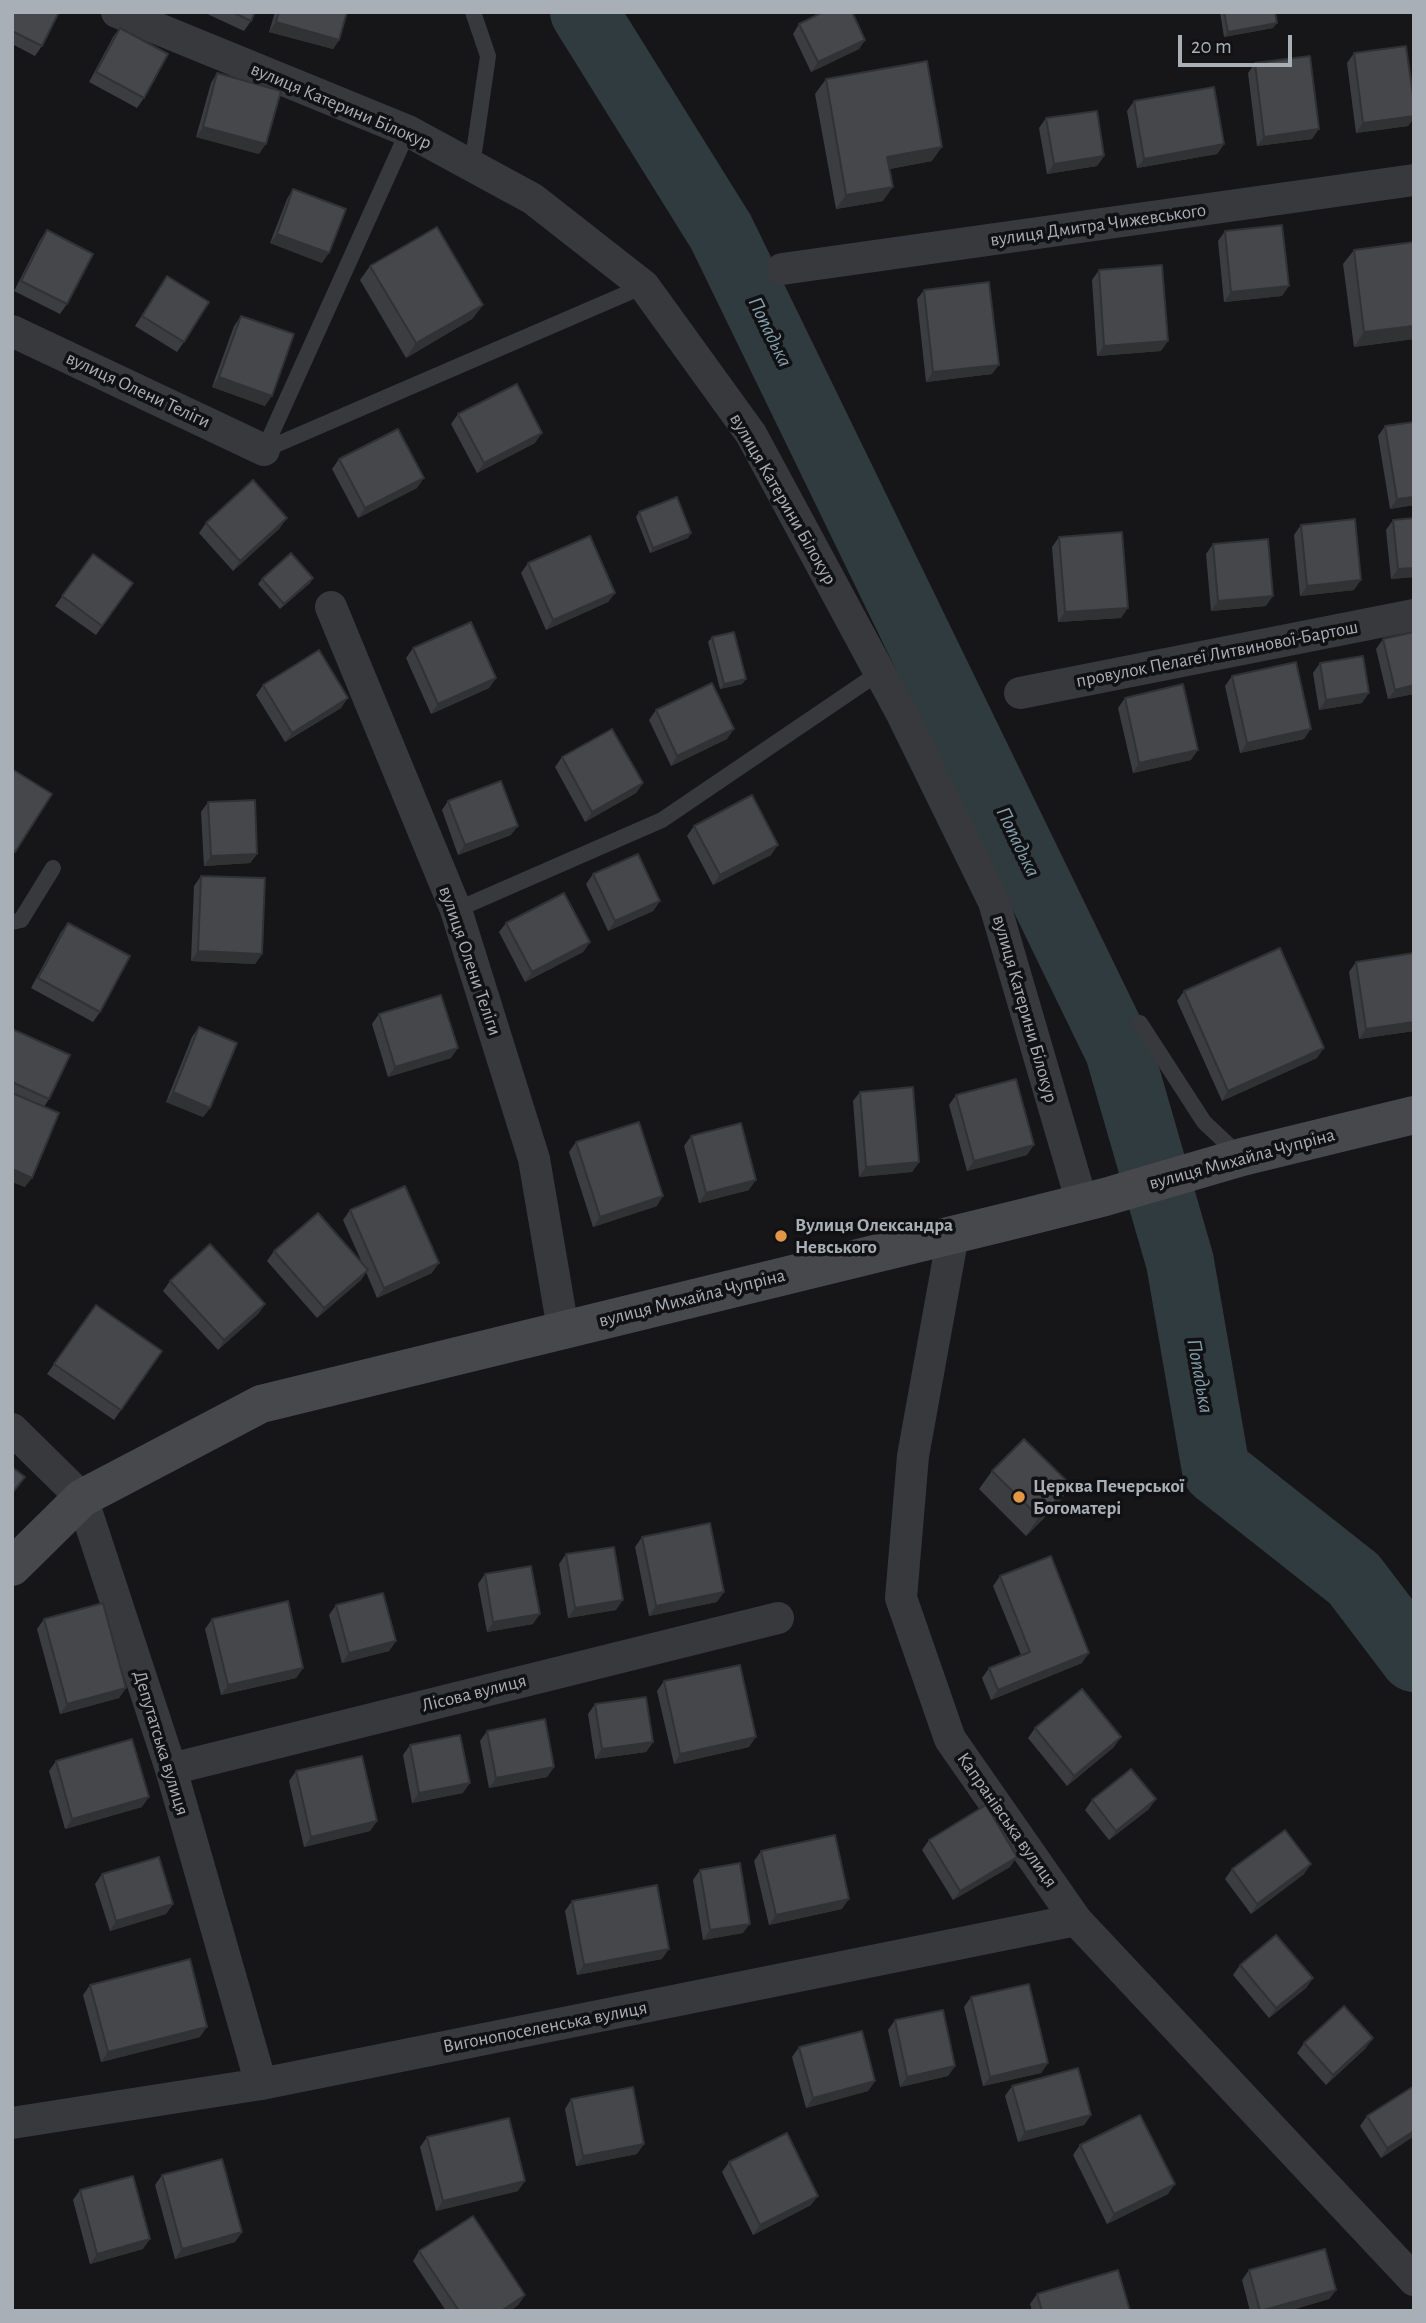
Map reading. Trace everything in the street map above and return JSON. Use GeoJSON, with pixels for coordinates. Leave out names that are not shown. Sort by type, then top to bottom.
{"type":"FeatureCollection","features":[{"type":"Feature","properties":{"kind":"main road","name":"вулиця Михайла Чупріна"},"geometry":{"type":"LineString","coordinates":[[12,1567],[82,1498],[261,1404],[1093,1200],[1227,1161],[1414,1115]]}},
{"type":"Feature","properties":{"kind":"street","name":"вулиця Катерини Білокур"},"geometry":{"type":"LineString","coordinates":[[117,12],[408,131],[533,199],[644,286],[751,434],[880,672],[994,902],[1093,1200]]}},
{"type":"Feature","properties":{"kind":"street","name":"вулиця Дмитра Чижевського"},"geometry":{"type":"LineString","coordinates":[[782,269],[1414,180]]}},
{"type":"Feature","properties":{"kind":"street","name":"вулиця Олени Теліги"},"geometry":{"type":"LineString","coordinates":[[12,331],[264,450]]}},
{"type":"Feature","properties":{"kind":"street","name":"вулиця Олени Теліги"},"geometry":{"type":"LineString","coordinates":[[331,607],[456,910],[534,1159],[563,1329]]}},
{"type":"Feature","properties":{"kind":"street","name":"провулок Пелагеї Литвинової-Бартош"},"geometry":{"type":"LineString","coordinates":[[1020,693],[1414,615]]}},
{"type":"Feature","properties":{"kind":"street","name":"Капранівська вулиця"},"geometry":{"type":"LineString","coordinates":[[953,1235],[913,1456],[901,1598],[950,1739],[1076,1920],[1414,2280]]}},
{"type":"Feature","properties":{"kind":"street","name":"Депутатська вулиця"},"geometry":{"type":"LineString","coordinates":[[12,1429],[82,1498],[171,1769],[261,2084]]}},
{"type":"Feature","properties":{"kind":"street","name":"Лісова вулиця"},"geometry":{"type":"LineString","coordinates":[[171,1769],[778,1618]]}},
{"type":"Feature","properties":{"kind":"street","name":"Вигонопоселенська вулиця"},"geometry":{"type":"LineString","coordinates":[[12,2123],[261,2084],[1076,1920]]}},
{"type":"Feature","properties":{"kind":"lane"},"geometry":{"type":"LineString","coordinates":[[472,12],[488,56],[472,166]]}},
{"type":"Feature","properties":{"kind":"lane"},"geometry":{"type":"LineString","coordinates":[[264,450],[408,131]]}},
{"type":"Feature","properties":{"kind":"lane"},"geometry":{"type":"LineString","coordinates":[[264,450],[644,286]]}},
{"type":"Feature","properties":{"kind":"lane"},"geometry":{"type":"LineString","coordinates":[[456,910],[662,820],[880,672]]}},
{"type":"Feature","properties":{"kind":"lane"},"geometry":{"type":"LineString","coordinates":[[12,922],[21,920],[53,868]]}},
{"type":"Feature","properties":{"kind":"lane"},"geometry":{"type":"LineString","coordinates":[[1140,1023],[1227,1161]]}},
{"type":"Feature","properties":{"kind":"building"},"geometry":{"type":"Polygon","coordinates":[[[13,12],[59,12],[42,46],[12,31],[13,12]]]}},
{"type":"Feature","properties":{"kind":"building"},"geometry":{"type":"Polygon","coordinates":[[[232,12],[255,12],[251,21],[232,12]]]}},
{"type":"Feature","properties":{"kind":"building"},"geometry":{"type":"Polygon","coordinates":[[[279,12],[347,12],[339,40],[276,22],[279,12]]]}},
{"type":"Feature","properties":{"kind":"building"},"geometry":{"type":"Polygon","coordinates":[[[823,12],[852,12],[865,40],[818,62],[799,24],[823,12]]]}},
{"type":"Feature","properties":{"kind":"building"},"geometry":{"type":"Polygon","coordinates":[[[1224,12],[1275,12],[1277,23],[1228,32],[1224,12]]]}},
{"type":"Feature","properties":{"kind":"building"},"geometry":{"type":"Polygon","coordinates":[[[120,28],[168,54],[144,98],[96,72],[120,28]]]}},
{"type":"Feature","properties":{"kind":"building"},"geometry":{"type":"Polygon","coordinates":[[[1406,46],[1414,116],[1363,123],[1354,53],[1406,46]]]}},
{"type":"Feature","properties":{"kind":"building"},"geometry":{"type":"Polygon","coordinates":[[[1310,56],[1319,129],[1264,137],[1255,63],[1310,56]]]}},
{"type":"Feature","properties":{"kind":"building"},"geometry":{"type":"Polygon","coordinates":[[[927,61],[942,147],[887,157],[893,187],[846,195],[826,79],[927,61]]]}},
{"type":"Feature","properties":{"kind":"building"},"geometry":{"type":"Polygon","coordinates":[[[217,73],[281,91],[266,144],[203,127],[217,73]]]}},
{"type":"Feature","properties":{"kind":"building"},"geometry":{"type":"Polygon","coordinates":[[[1214,87],[1224,144],[1144,159],[1134,101],[1214,87]]]}},
{"type":"Feature","properties":{"kind":"building"},"geometry":{"type":"Polygon","coordinates":[[[1097,111],[1104,156],[1054,164],[1046,118],[1097,111]]]}},
{"type":"Feature","properties":{"kind":"building"},"geometry":{"type":"Polygon","coordinates":[[[293,189],[346,209],[329,253],[277,234],[293,189]]]}},
{"type":"Feature","properties":{"kind":"building"},"geometry":{"type":"Polygon","coordinates":[[[1282,225],[1289,286],[1231,292],[1225,231],[1282,225]]]}},
{"type":"Feature","properties":{"kind":"building"},"geometry":{"type":"Polygon","coordinates":[[[437,227],[483,305],[416,343],[370,266],[437,227]]]}},
{"type":"Feature","properties":{"kind":"building"},"geometry":{"type":"Polygon","coordinates":[[[47,230],[93,254],[67,304],[21,281],[47,230]]]}},
{"type":"Feature","properties":{"kind":"building"},"geometry":{"type":"Polygon","coordinates":[[[1414,242],[1414,326],[1364,332],[1354,250],[1414,242]]]}},
{"type":"Feature","properties":{"kind":"building"},"geometry":{"type":"Polygon","coordinates":[[[1162,265],[1168,341],[1104,346],[1099,270],[1162,265]]]}},
{"type":"Feature","properties":{"kind":"building"},"geometry":{"type":"Polygon","coordinates":[[[167,276],[209,302],[184,342],[142,316],[167,276]]]}},
{"type":"Feature","properties":{"kind":"building"},"geometry":{"type":"Polygon","coordinates":[[[989,282],[999,365],[933,372],[924,290],[989,282]]]}},
{"type":"Feature","properties":{"kind":"building"},"geometry":{"type":"Polygon","coordinates":[[[241,316],[294,334],[272,396],[219,377],[241,316]]]}},
{"type":"Feature","properties":{"kind":"building"},"geometry":{"type":"Polygon","coordinates":[[[517,384],[542,433],[484,463],[458,414],[517,384]]]}},
{"type":"Feature","properties":{"kind":"building"},"geometry":{"type":"Polygon","coordinates":[[[1414,422],[1414,497],[1397,499],[1385,426],[1414,422]]]}},
{"type":"Feature","properties":{"kind":"building"},"geometry":{"type":"Polygon","coordinates":[[[398,429],[424,478],[365,508],[339,459],[398,429]]]}},
{"type":"Feature","properties":{"kind":"building"},"geometry":{"type":"Polygon","coordinates":[[[253,480],[287,518],[240,561],[206,523],[253,480]]]}},
{"type":"Feature","properties":{"kind":"building"},"geometry":{"type":"Polygon","coordinates":[[[677,497],[691,533],[653,548],[639,512],[677,497]]]}},
{"type":"Feature","properties":{"kind":"building"},"geometry":{"type":"Polygon","coordinates":[[[1414,518],[1414,568],[1398,569],[1393,520],[1414,518]]]}},
{"type":"Feature","properties":{"kind":"building"},"geometry":{"type":"Polygon","coordinates":[[[1355,519],[1361,580],[1307,586],[1301,525],[1355,519]]]}},
{"type":"Feature","properties":{"kind":"building"},"geometry":{"type":"Polygon","coordinates":[[[1122,532],[1128,608],[1065,612],[1059,537],[1122,532]]]}},
{"type":"Feature","properties":{"kind":"building"},"geometry":{"type":"Polygon","coordinates":[[[590,536],[615,593],[553,620],[528,563],[590,536]]]}},
{"type":"Feature","properties":{"kind":"building"},"geometry":{"type":"Polygon","coordinates":[[[1268,539],[1273,596],[1218,601],[1213,544],[1268,539]]]}},
{"type":"Feature","properties":{"kind":"building"},"geometry":{"type":"Polygon","coordinates":[[[291,553],[313,578],[284,604],[262,579],[291,553]]]}},
{"type":"Feature","properties":{"kind":"building"},"geometry":{"type":"Polygon","coordinates":[[[93,554],[133,583],[102,626],[62,596],[93,554]]]}},
{"type":"Feature","properties":{"kind":"building"},"geometry":{"type":"Polygon","coordinates":[[[471,622],[496,678],[438,704],[413,648],[471,622]]]}},
{"type":"Feature","properties":{"kind":"building"},"geometry":{"type":"Polygon","coordinates":[[[734,632],[746,679],[724,684],[712,637],[734,632]]]}},
{"type":"Feature","properties":{"kind":"building"},"geometry":{"type":"Polygon","coordinates":[[[1414,632],[1414,685],[1395,690],[1383,639],[1414,632]]]}},
{"type":"Feature","properties":{"kind":"building"},"geometry":{"type":"Polygon","coordinates":[[[319,650],[348,698],[292,733],[263,685],[319,650]]]}},
{"type":"Feature","properties":{"kind":"building"},"geometry":{"type":"Polygon","coordinates":[[[1363,656],[1369,693],[1326,700],[1320,663],[1363,656]]]}},
{"type":"Feature","properties":{"kind":"building"},"geometry":{"type":"Polygon","coordinates":[[[1296,662],[1311,729],[1247,743],[1232,676],[1296,662]]]}},
{"type":"Feature","properties":{"kind":"building"},"geometry":{"type":"Polygon","coordinates":[[[712,683],[734,729],[677,756],[656,710],[712,683]]]}},
{"type":"Feature","properties":{"kind":"building"},"geometry":{"type":"Polygon","coordinates":[[[1183,684],[1198,750],[1139,763],[1125,698],[1183,684]]]}},
{"type":"Feature","properties":{"kind":"building"},"geometry":{"type":"Polygon","coordinates":[[[612,729],[643,783],[592,812],[562,757],[612,729]]]}},
{"type":"Feature","properties":{"kind":"building"},"geometry":{"type":"Polygon","coordinates":[[[12,769],[52,794],[15,852],[12,850],[12,769]]]}},
{"type":"Feature","properties":{"kind":"building"},"geometry":{"type":"Polygon","coordinates":[[[501,781],[518,826],[465,845],[448,801],[501,781]]]}},
{"type":"Feature","properties":{"kind":"building"},"geometry":{"type":"Polygon","coordinates":[[[752,795],[778,845],[720,875],[694,826],[752,795]]]}},
{"type":"Feature","properties":{"kind":"building"},"geometry":{"type":"Polygon","coordinates":[[[255,800],[257,854],[211,856],[208,802],[255,800]]]}},
{"type":"Feature","properties":{"kind":"building"},"geometry":{"type":"Polygon","coordinates":[[[638,854],[660,901],[615,921],[593,874],[638,854]]]}},
{"type":"Feature","properties":{"kind":"building"},"geometry":{"type":"Polygon","coordinates":[[[201,876],[265,878],[262,954],[198,951],[201,876]]]}},
{"type":"Feature","properties":{"kind":"building"},"geometry":{"type":"Polygon","coordinates":[[[564,893],[590,942],[532,972],[506,923],[564,893]]]}},
{"type":"Feature","properties":{"kind":"building"},"geometry":{"type":"Polygon","coordinates":[[[68,923],[130,956],[100,1012],[38,978],[68,923]]]}},
{"type":"Feature","properties":{"kind":"building"},"geometry":{"type":"Polygon","coordinates":[[[1280,948],[1324,1048],[1228,1091],[1184,991],[1280,948]]]}},
{"type":"Feature","properties":{"kind":"building"},"geometry":{"type":"Polygon","coordinates":[[[1414,953],[1414,1022],[1366,1029],[1356,962],[1414,953]]]}},
{"type":"Feature","properties":{"kind":"building"},"geometry":{"type":"Polygon","coordinates":[[[441,995],[458,1048],[395,1067],[379,1014],[441,995]]]}},
{"type":"Feature","properties":{"kind":"building"},"geometry":{"type":"Polygon","coordinates":[[[199,1027],[237,1043],[210,1108],[173,1092],[199,1027]]]}},
{"type":"Feature","properties":{"kind":"building"},"geometry":{"type":"Polygon","coordinates":[[[12,1029],[70,1055],[49,1099],[12,1082],[12,1029]]]}},
{"type":"Feature","properties":{"kind":"building"},"geometry":{"type":"Polygon","coordinates":[[[1016,1079],[1034,1145],[974,1161],[956,1095],[1016,1079]]]}},
{"type":"Feature","properties":{"kind":"building"},"geometry":{"type":"Polygon","coordinates":[[[913,1087],[919,1162],[866,1167],[860,1092],[913,1087]]]}},
{"type":"Feature","properties":{"kind":"building"},"geometry":{"type":"Polygon","coordinates":[[[12,1093],[59,1113],[32,1178],[12,1169],[12,1093]]]}},
{"type":"Feature","properties":{"kind":"building"},"geometry":{"type":"Polygon","coordinates":[[[639,1122],[663,1196],[600,1217],[576,1142],[639,1122]]]}},
{"type":"Feature","properties":{"kind":"building"},"geometry":{"type":"Polygon","coordinates":[[[741,1123],[756,1180],[706,1193],[691,1136],[741,1123]]]}},
{"type":"Feature","properties":{"kind":"building"},"geometry":{"type":"Polygon","coordinates":[[[405,1186],[439,1263],[384,1288],[350,1210],[405,1186]]]}},
{"type":"Feature","properties":{"kind":"building"},"geometry":{"type":"Polygon","coordinates":[[[318,1213],[368,1270],[324,1308],[274,1251],[318,1213]]]}},
{"type":"Feature","properties":{"kind":"building"},"geometry":{"type":"Polygon","coordinates":[[[210,1244],[265,1304],[224,1340],[170,1281],[210,1244]]]}},
{"type":"Feature","properties":{"kind":"building"},"geometry":{"type":"Polygon","coordinates":[[[96,1305],[162,1351],[121,1410],[54,1364],[96,1305]]]}},
{"type":"Feature","properties":{"kind":"building"},"geometry":{"type":"Polygon","coordinates":[[[1024,1439],[1071,1485],[1039,1517],[992,1471],[1024,1439]]]}},
{"type":"Feature","properties":{"kind":"building"},"geometry":{"type":"Polygon","coordinates":[[[12,1467],[25,1477],[12,1493],[12,1467]]]}},
{"type":"Feature","properties":{"kind":"building"},"geometry":{"type":"Polygon","coordinates":[[[710,1523],[724,1592],[656,1606],[642,1537],[710,1523]]]}},
{"type":"Feature","properties":{"kind":"building"},"geometry":{"type":"Polygon","coordinates":[[[614,1547],[623,1600],[575,1608],[566,1554],[614,1547]]]}},
{"type":"Feature","properties":{"kind":"building"},"geometry":{"type":"Polygon","coordinates":[[[1051,1556],[1089,1653],[998,1690],[989,1668],[1030,1652],[1000,1576],[1051,1556]]]}},
{"type":"Feature","properties":{"kind":"building"},"geometry":{"type":"Polygon","coordinates":[[[531,1566],[540,1614],[493,1622],[485,1574],[531,1566]]]}},
{"type":"Feature","properties":{"kind":"building"},"geometry":{"type":"Polygon","coordinates":[[[383,1593],[396,1641],[349,1653],[336,1605],[383,1593]]]}},
{"type":"Feature","properties":{"kind":"building"},"geometry":{"type":"Polygon","coordinates":[[[288,1601],[303,1668],[228,1685],[212,1619],[288,1601]]]}},
{"type":"Feature","properties":{"kind":"building"},"geometry":{"type":"Polygon","coordinates":[[[103,1603],[126,1688],[67,1704],[44,1619],[103,1603]]]}},
{"type":"Feature","properties":{"kind":"building"},"geometry":{"type":"Polygon","coordinates":[[[740,1665],[756,1737],[680,1754],[664,1681],[740,1665]]]}},
{"type":"Feature","properties":{"kind":"building"},"geometry":{"type":"Polygon","coordinates":[[[1082,1689],[1121,1737],[1074,1776],[1035,1728],[1082,1689]]]}},
{"type":"Feature","properties":{"kind":"building"},"geometry":{"type":"Polygon","coordinates":[[[646,1697],[653,1742],[602,1749],[595,1704],[646,1697]]]}},
{"type":"Feature","properties":{"kind":"building"},"geometry":{"type":"Polygon","coordinates":[[[545,1719],[554,1767],[496,1778],[487,1731],[545,1719]]]}},
{"type":"Feature","properties":{"kind":"building"},"geometry":{"type":"Polygon","coordinates":[[[460,1735],[470,1783],[419,1793],[410,1745],[460,1735]]]}},
{"type":"Feature","properties":{"kind":"building"},"geometry":{"type":"Polygon","coordinates":[[[132,1739],[149,1797],[72,1819],[56,1761],[132,1739]]]}},
{"type":"Feature","properties":{"kind":"building"},"geometry":{"type":"Polygon","coordinates":[[[362,1756],[377,1821],[311,1837],[296,1771],[362,1756]]]}},
{"type":"Feature","properties":{"kind":"building"},"geometry":{"type":"Polygon","coordinates":[[[1131,1769],[1156,1799],[1116,1831],[1092,1800],[1131,1769]]]}},
{"type":"Feature","properties":{"kind":"building"},"geometry":{"type":"Polygon","coordinates":[[[986,1805],[1017,1857],[960,1891],[929,1840],[986,1805]]]}},
{"type":"Feature","properties":{"kind":"building"},"geometry":{"type":"Polygon","coordinates":[[[1285,1830],[1311,1864],[1257,1904],[1232,1869],[1285,1830]]]}},
{"type":"Feature","properties":{"kind":"building"},"geometry":{"type":"Polygon","coordinates":[[[835,1835],[849,1899],[776,1915],[761,1851],[835,1835]]]}},
{"type":"Feature","properties":{"kind":"building"},"geometry":{"type":"Polygon","coordinates":[[[159,1857],[173,1904],[116,1921],[102,1874],[159,1857]]]}},
{"type":"Feature","properties":{"kind":"building"},"geometry":{"type":"Polygon","coordinates":[[[740,1863],[750,1924],[710,1930],[700,1870],[740,1863]]]}},
{"type":"Feature","properties":{"kind":"building"},"geometry":{"type":"Polygon","coordinates":[[[657,1885],[669,1949],[584,1965],[572,1901],[657,1885]]]}},
{"type":"Feature","properties":{"kind":"building"},"geometry":{"type":"Polygon","coordinates":[[[1276,1935],[1313,1978],[1276,2008],[1240,1965],[1276,1935]]]}},
{"type":"Feature","properties":{"kind":"building"},"geometry":{"type":"Polygon","coordinates":[[[190,1959],[207,2027],[108,2052],[90,1985],[190,1959]]]}},
{"type":"Feature","properties":{"kind":"building"},"geometry":{"type":"Polygon","coordinates":[[[1029,1984],[1048,2063],[990,2077],[971,1997],[1029,1984]]]}},
{"type":"Feature","properties":{"kind":"building"},"geometry":{"type":"Polygon","coordinates":[[[1344,2006],[1373,2038],[1333,2075],[1304,2043],[1344,2006]]]}},
{"type":"Feature","properties":{"kind":"building"},"geometry":{"type":"Polygon","coordinates":[[[943,2010],[955,2066],[907,2077],[895,2020],[943,2010]]]}},
{"type":"Feature","properties":{"kind":"building"},"geometry":{"type":"Polygon","coordinates":[[[862,2031],[875,2081],[813,2098],[799,2047],[862,2031]]]}},
{"type":"Feature","properties":{"kind":"building"},"geometry":{"type":"Polygon","coordinates":[[[1078,2068],[1091,2115],[1025,2132],[1012,2086],[1078,2068]]]}},
{"type":"Feature","properties":{"kind":"building"},"geometry":{"type":"Polygon","coordinates":[[[1414,2086],[1414,2131],[1387,2148],[1367,2116],[1414,2086]]]}},
{"type":"Feature","properties":{"kind":"building"},"geometry":{"type":"Polygon","coordinates":[[[633,2087],[644,2144],[583,2156],[571,2099],[633,2087]]]}},
{"type":"Feature","properties":{"kind":"building"},"geometry":{"type":"Polygon","coordinates":[[[1140,2115],[1175,2184],[1114,2214],[1080,2145],[1140,2115]]]}},
{"type":"Feature","properties":{"kind":"building"},"geometry":{"type":"Polygon","coordinates":[[[509,2118],[525,2181],[443,2201],[427,2137],[509,2118]]]}},
{"type":"Feature","properties":{"kind":"building"},"geometry":{"type":"Polygon","coordinates":[[[787,2133],[818,2196],[760,2225],[729,2162],[787,2133]]]}},
{"type":"Feature","properties":{"kind":"building"},"geometry":{"type":"Polygon","coordinates":[[[222,2159],[242,2232],[182,2249],[162,2175],[222,2159]]]}},
{"type":"Feature","properties":{"kind":"building"},"geometry":{"type":"Polygon","coordinates":[[[133,2176],[150,2239],[97,2254],[80,2190],[133,2176]]]}},
{"type":"Feature","properties":{"kind":"building"},"geometry":{"type":"Polygon","coordinates":[[[473,2216],[525,2295],[501,2311],[459,2311],[419,2251],[473,2216]]]}},
{"type":"Feature","properties":{"kind":"building"},"geometry":{"type":"Polygon","coordinates":[[[1325,2249],[1336,2290],[1260,2311],[1249,2270],[1325,2249]]]}},
{"type":"Feature","properties":{"kind":"building"},"geometry":{"type":"Polygon","coordinates":[[[1118,2270],[1130,2311],[1042,2311],[1037,2294],[1118,2270]]]}},
{"type":"Feature","properties":{"kind":"waterway","name":"Попадька"},"geometry":{"type":"LineString","coordinates":[[584,12],[721,232],[1119,1051],[1180,1262],[1216,1470],[1354,1579],[1414,1658]]}},
{"type":"Feature","properties":{"kind":"place","name":"Вулиця Олександра Невського"},"geometry":{"type":"Point","coordinates":[781,1236]}},
{"type":"Feature","properties":{"kind":"place","name":"Церква Печерської Богоматері"},"geometry":{"type":"Point","coordinates":[1019,1497]}}]}
